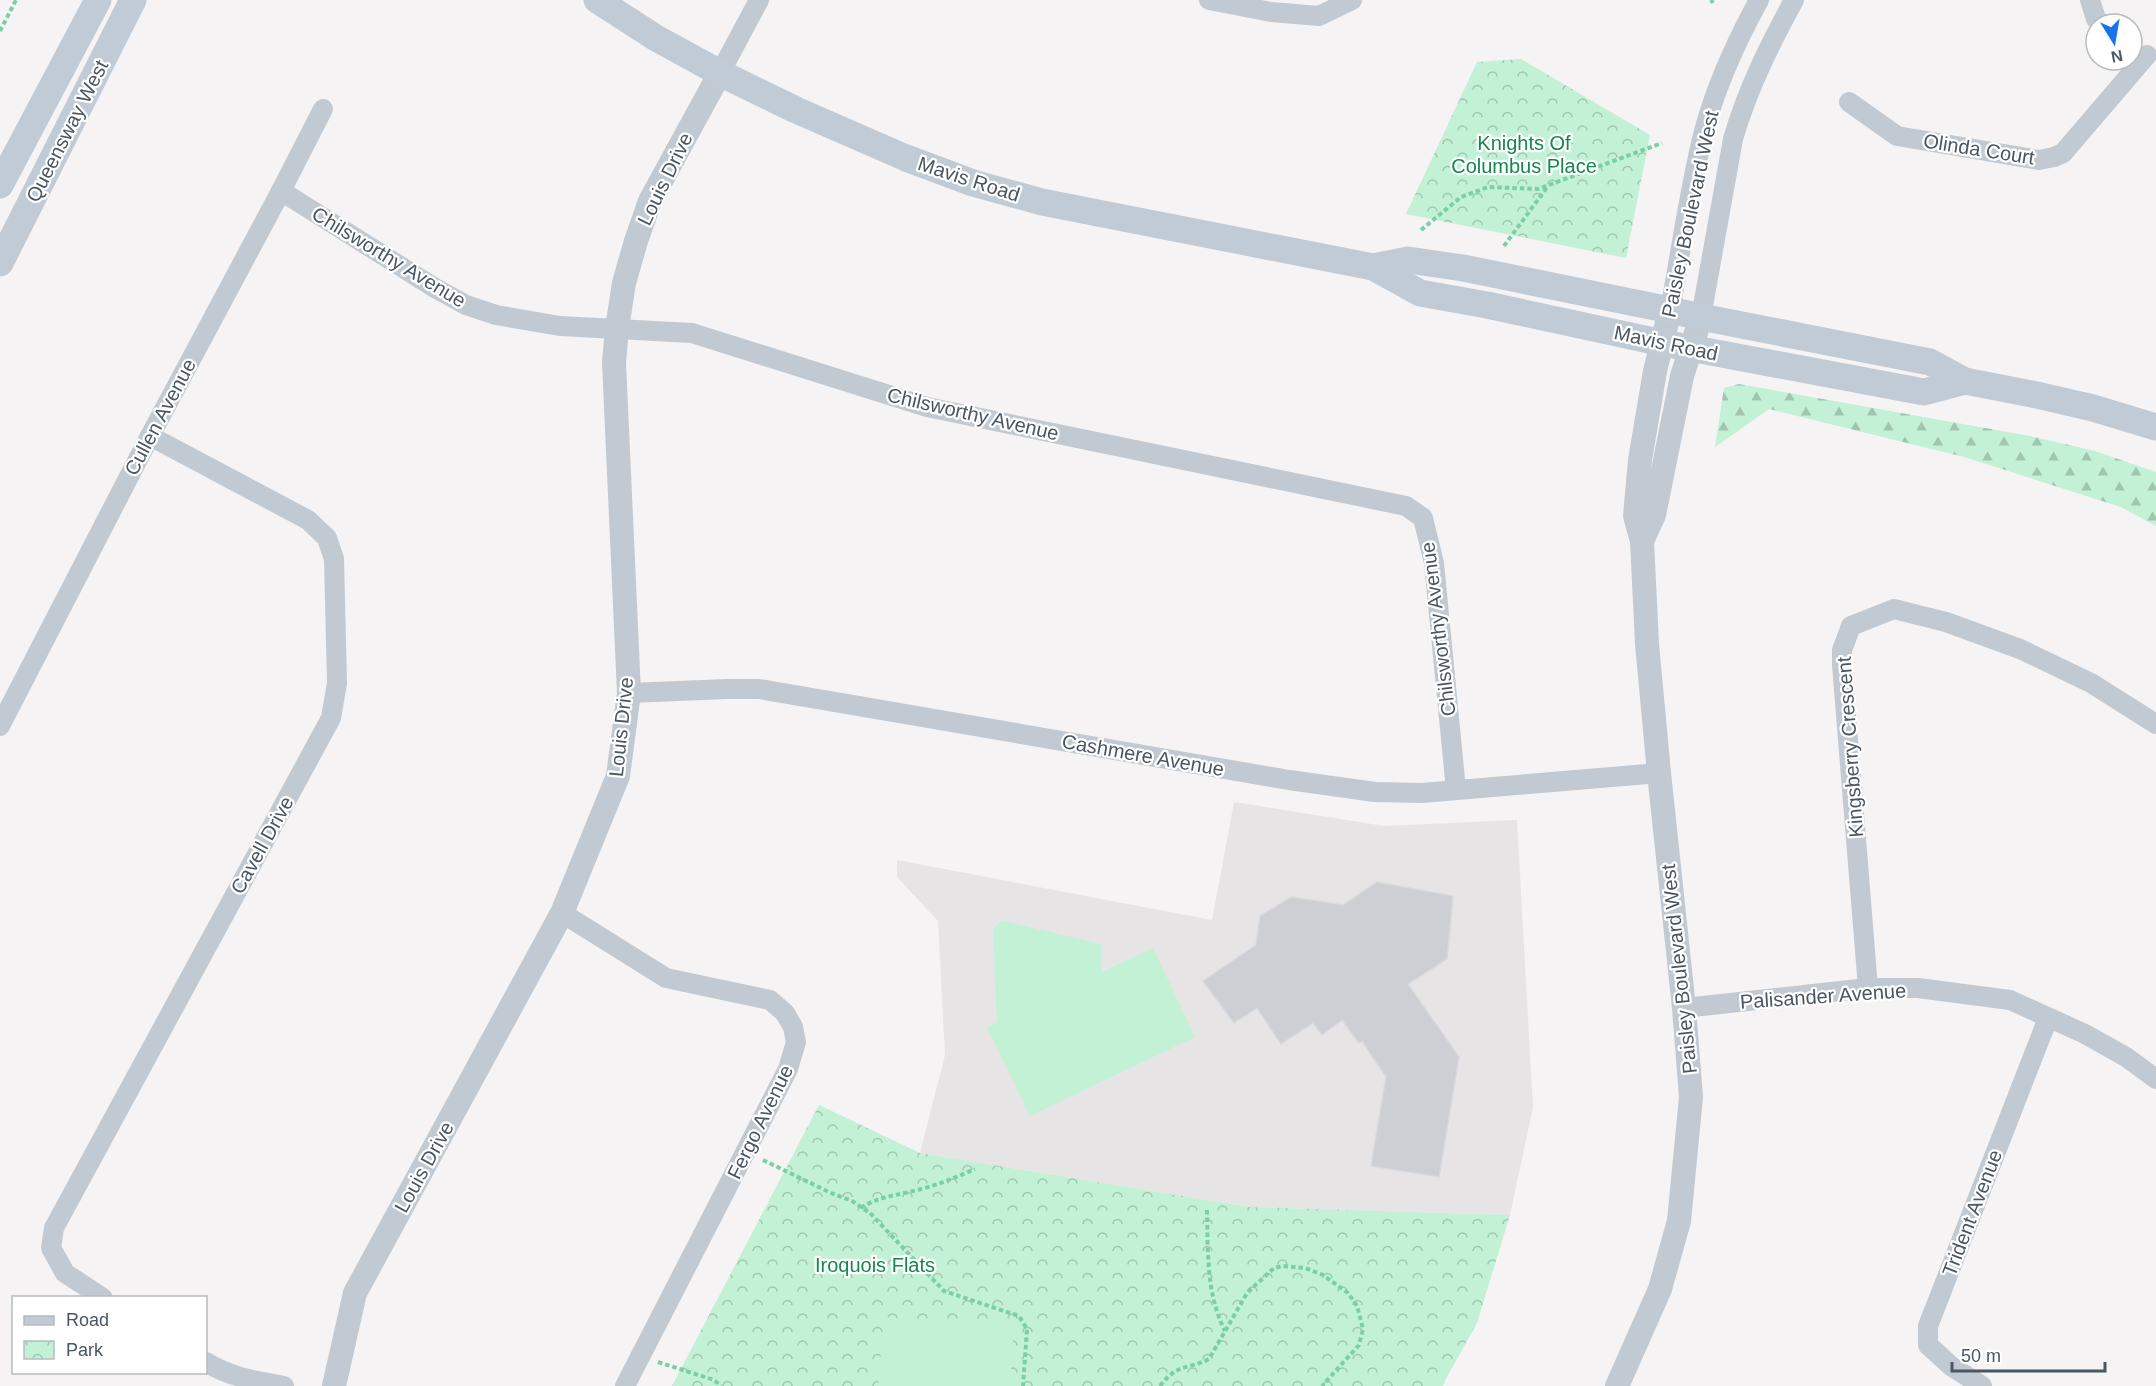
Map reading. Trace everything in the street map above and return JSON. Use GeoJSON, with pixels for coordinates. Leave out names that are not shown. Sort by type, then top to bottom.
{"type":"FeatureCollection","features":[{"type":"Feature","properties":{"kind":"main road","name":"Queensway West"},"geometry":{"type":"LineString","coordinates":[[0,185],[98,0]]}},
{"type":"Feature","properties":{"kind":"main road","name":"Queensway West"},"geometry":{"type":"LineString","coordinates":[[0,263],[133,0]]}},
{"type":"Feature","properties":{"kind":"main road","name":"Mavis Road"},"geometry":{"type":"LineString","coordinates":[[597,0],[656,38],[796,111],[906,158],[972,183],[1042,202],[1373,267],[1420,293],[1690,348],[1924,392],[1965,381]]}},
{"type":"Feature","properties":{"kind":"main road","name":"Mavis Road"},"geometry":{"type":"LineString","coordinates":[[1373,267],[1408,260],[1463,268],[1930,362],[1965,381],[2093,408],[2156,427]]}},
{"type":"Feature","properties":{"kind":"street","name":"Louis Drive"},"geometry":{"type":"LineString","coordinates":[[334,1386],[355,1293],[562,913],[618,776],[629,693],[614,363],[624,283],[650,201],[759,0]]}},
{"type":"Feature","properties":{"kind":"street"},"geometry":{"type":"LineString","coordinates":[[1209,0],[1271,12],[1319,16],[1352,0]]}},
{"type":"Feature","properties":{"kind":"street","name":"Paisley Boulevard West"},"geometry":{"type":"LineString","coordinates":[[1617,1386],[1660,1289],[1679,1221],[1691,1097],[1659,773],[1644,599],[1642,541],[1635,516],[1640,460],[1655,371],[1670,309],[1709,114],[1738,41],[1759,0]]}},
{"type":"Feature","properties":{"kind":"street","name":"Paisley Boulevard West"},"geometry":{"type":"LineString","coordinates":[[1642,541],[1654,515],[1682,376],[1701,317],[1727,167],[1736,130],[1761,61],[1794,0]]}},
{"type":"Feature","properties":{"kind":"street","name":"Olinda Court"},"geometry":{"type":"LineString","coordinates":[[1849,102],[1897,136],[2039,160],[2063,153],[2145,54]]}},
{"type":"Feature","properties":{"kind":"street","name":"Cullen Avenue"},"geometry":{"type":"LineString","coordinates":[[0,726],[322,109]]}},
{"type":"Feature","properties":{"kind":"street","name":"Chilsworthy Avenue"},"geometry":{"type":"LineString","coordinates":[[281,191],[435,288],[466,305],[496,315],[560,326],[693,333],[927,407],[1406,506],[1423,518],[1434,563],[1456,790]]}},
{"type":"Feature","properties":{"kind":"street","name":"Cavell Drive"},"geometry":{"type":"LineString","coordinates":[[100,1296],[65,1273],[51,1248],[54,1228],[331,718],[337,683],[334,559],[327,538],[308,520],[150,436]]}},
{"type":"Feature","properties":{"kind":"street","name":"Kingsberry Crescent"},"geometry":{"type":"LineString","coordinates":[[1868,988],[1842,665],[1842,650],[1851,626],[1894,609],[1946,622],[2020,649],[2091,683],[2156,724]]}},
{"type":"Feature","properties":{"kind":"street","name":"Cashmere Avenue"},"geometry":{"type":"LineString","coordinates":[[629,693],[728,688],[759,689],[1289,780],[1375,792],[1422,793],[1659,773]]}},
{"type":"Feature","properties":{"kind":"street","name":"Fergo Avenue"},"geometry":{"type":"LineString","coordinates":[[562,913],[666,978],[770,1000],[784,1013],[793,1028],[796,1042],[788,1069],[747,1152],[625,1386]]}},
{"type":"Feature","properties":{"kind":"street","name":"Palisander Avenue"},"geometry":{"type":"LineString","coordinates":[[1684,1008],[1868,988],[1918,988],[2010,1000],[2093,1038],[2156,1078]]}},
{"type":"Feature","properties":{"kind":"street","name":"Trident Avenue"},"geometry":{"type":"LineString","coordinates":[[1982,1386],[1951,1366],[1928,1345],[1928,1326],[2048,1018]]}},
{"type":"Feature","properties":{"kind":"street"},"geometry":{"type":"LineString","coordinates":[[207,1363],[215,1368],[239,1376],[284,1386]]}},
{"type":"Feature","properties":{"kind":"path"},"geometry":{"type":"LineString","coordinates":[[0,31],[16,0]]}},
{"type":"Feature","properties":{"kind":"path"},"geometry":{"type":"LineString","coordinates":[[1421,230],[1461,197],[1488,187],[1538,189],[1662,143]]}},
{"type":"Feature","properties":{"kind":"path"},"geometry":{"type":"LineString","coordinates":[[1504,246],[1548,185]]}},
{"type":"Feature","properties":{"kind":"path"},"geometry":{"type":"LineString","coordinates":[[747,1152],[852,1201],[870,1213],[944,1291],[1019,1316],[1027,1329],[1023,1386]]}},
{"type":"Feature","properties":{"kind":"path"},"geometry":{"type":"LineString","coordinates":[[861,1208],[871,1201],[922,1189],[975,1169]]}},
{"type":"Feature","properties":{"kind":"path"},"geometry":{"type":"LineString","coordinates":[[1207,1210],[1212,1290],[1218,1318],[1225,1331]]}},
{"type":"Feature","properties":{"kind":"path"},"geometry":{"type":"LineString","coordinates":[[1160,1386],[1170,1373],[1183,1366],[1198,1365],[1209,1359],[1247,1293],[1274,1268],[1283,1266],[1305,1268],[1323,1275],[1348,1293],[1357,1306],[1363,1329],[1359,1345],[1323,1386]]}},
{"type":"Feature","properties":{"kind":"path"},"geometry":{"type":"LineString","coordinates":[[640,1356],[714,1380],[721,1386]]}},
{"type":"Feature","properties":{"kind":"shaded area"},"geometry":{"type":"Polygon","coordinates":[[[1234,802],[1384,826],[1517,820],[1533,1107],[1510,1215],[1250,1207],[920,1153],[945,1055],[938,921],[897,877],[897,860],[1212,920],[1234,802]]]}},
{"type":"Feature","properties":{"kind":"green space","name":"Knights Of Columbus Place"},"geometry":{"type":"Polygon","coordinates":[[[1521,59],[1650,135],[1626,258],[1406,214],[1477,62],[1521,59]]]}},
{"type":"Feature","properties":{"kind":"green space"},"geometry":{"type":"Polygon","coordinates":[[[1739,384],[2030,436],[2095,451],[2156,472],[2156,526],[2121,507],[1964,457],[1769,409],[1715,447],[1724,388],[1739,384]]]}},
{"type":"Feature","properties":{"kind":"green space"},"geometry":{"type":"Polygon","coordinates":[[[1003,921],[1101,944],[1102,972],[1153,948],[1195,1037],[1030,1116],[987,1027],[997,1022],[993,928],[1003,921]]]}},
{"type":"Feature","properties":{"kind":"green space","name":"Iroquois Flats"},"geometry":{"type":"Polygon","coordinates":[[[819,1105],[920,1153],[1250,1207],[1510,1215],[1477,1323],[1442,1386],[672,1386],[819,1105]]]}},
{"type":"Feature","properties":{"kind":"green space"},"geometry":{"type":"Polygon","coordinates":[[[884,1317],[1014,1327],[1010,1386],[878,1386],[884,1317]]]}},
{"type":"Feature","properties":{"kind":"building"},"geometry":{"type":"Polygon","coordinates":[[[1377,882],[1453,896],[1447,959],[1408,984],[1459,1057],[1439,1177],[1371,1166],[1386,1077],[1362,1041],[1359,1043],[1342,1020],[1322,1035],[1313,1023],[1281,1044],[1257,1008],[1234,1023],[1203,981],[1256,945],[1260,916],[1291,897],[1343,905],[1377,882]]]}}]}
